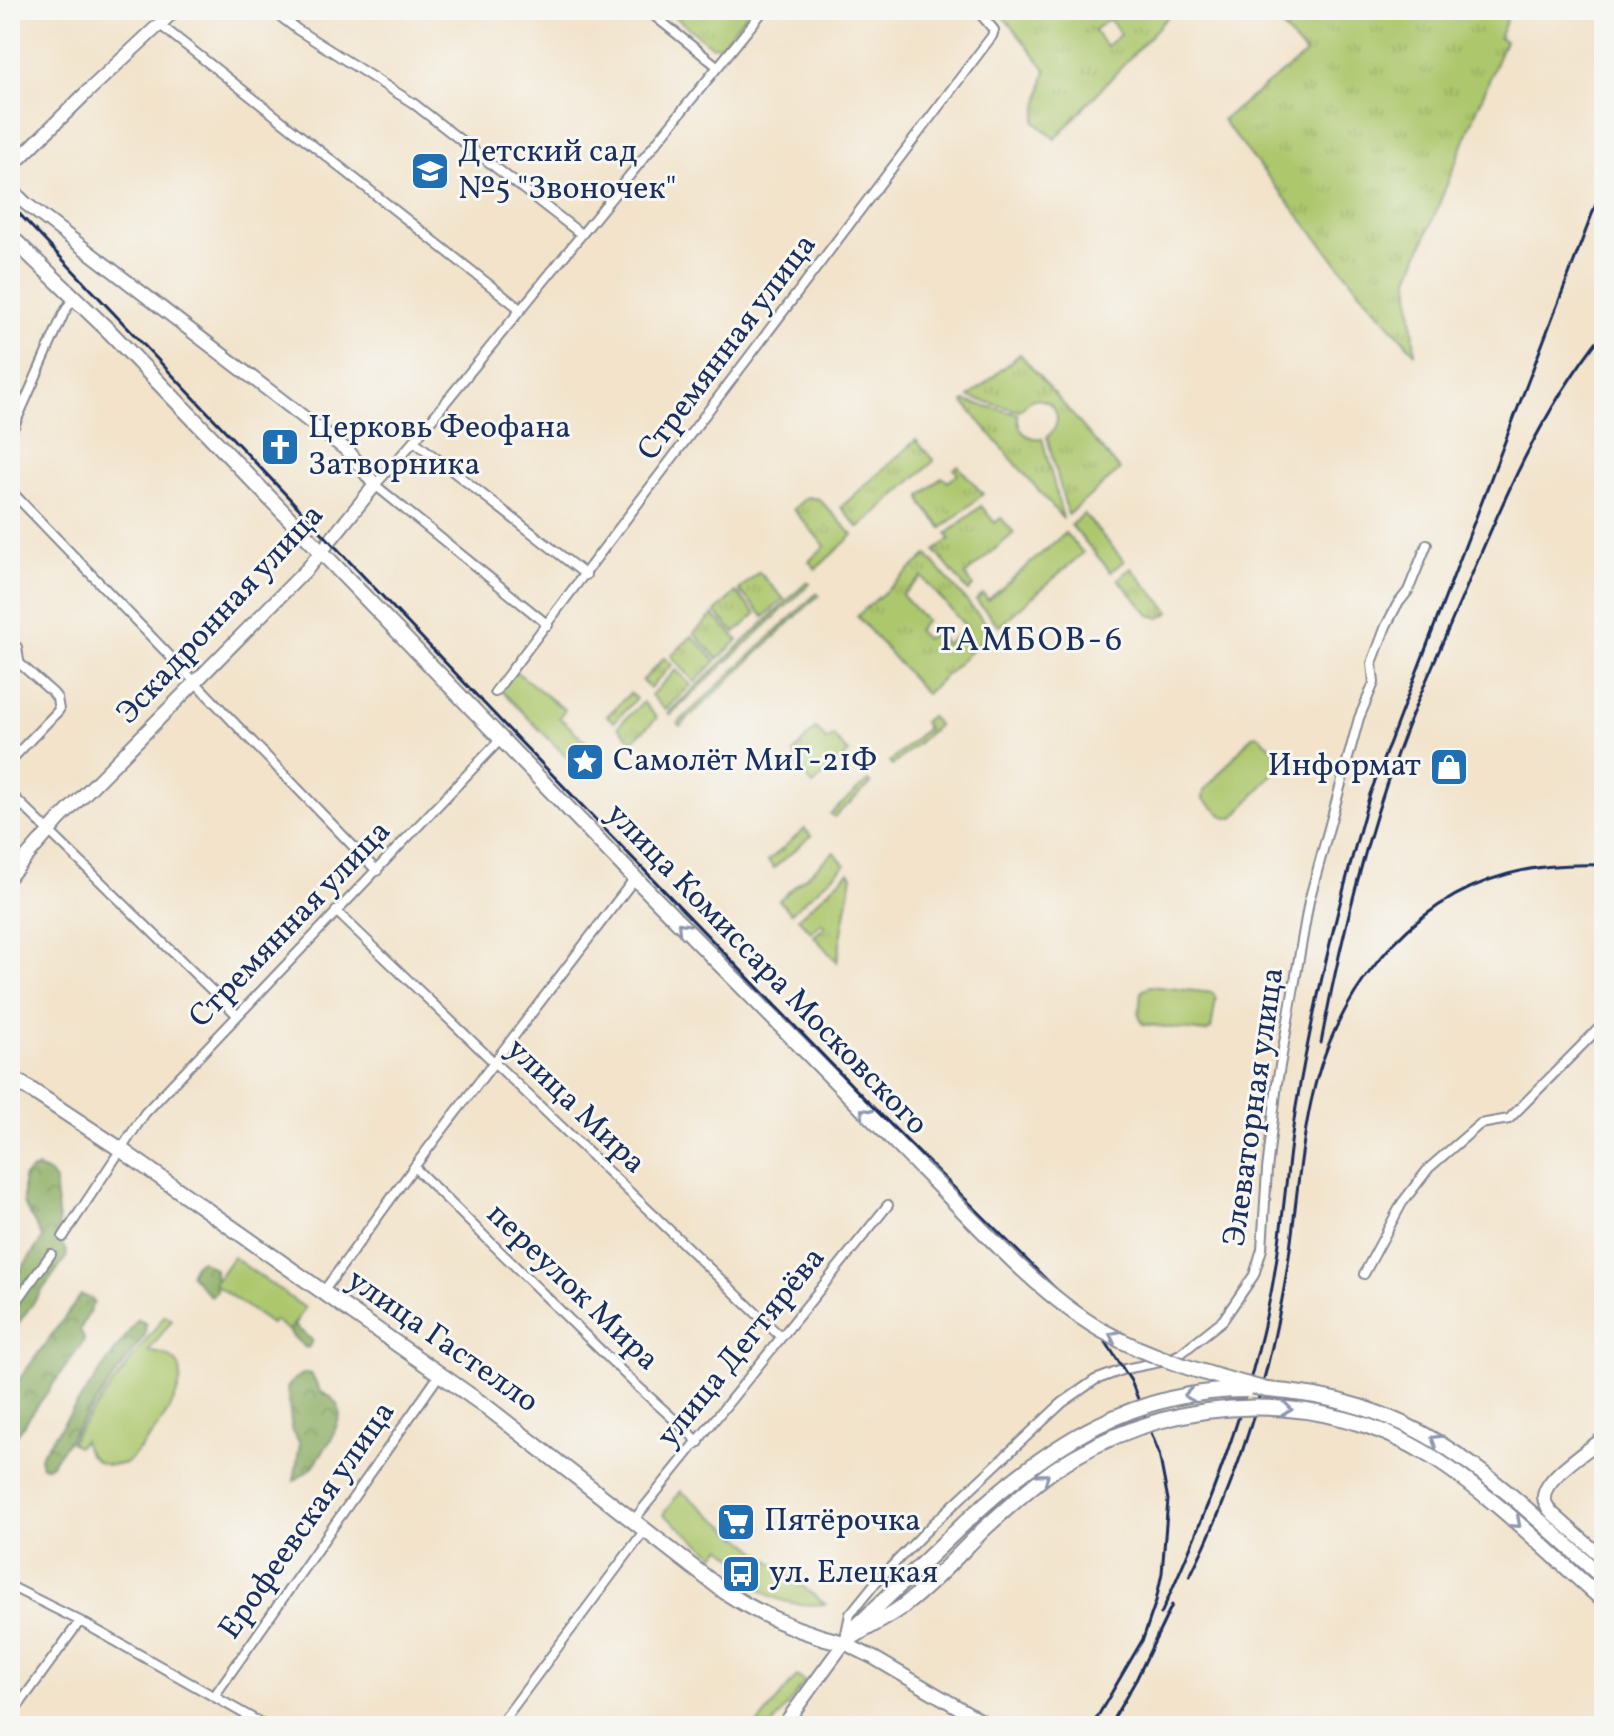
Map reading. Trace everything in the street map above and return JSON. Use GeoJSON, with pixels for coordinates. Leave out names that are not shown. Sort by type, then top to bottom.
{"type":"FeatureCollection","features":[{"type":"Feature","properties":{"kind":"main road","name":"улица Комиссара Московского"},"geometry":{"type":"LineString","coordinates":[[10,236],[75,297],[635,878],[920,1167],[1055,1296],[1100,1329],[1144,1351],[1267,1390]]}},
{"type":"Feature","properties":{"kind":"main road","name":"улица Гастелло"},"geometry":{"type":"LineString","coordinates":[[10,1076],[120,1149],[540,1446],[750,1609],[807,1633],[844,1643]]}},
{"type":"Feature","properties":{"kind":"main road"},"geometry":{"type":"LineString","coordinates":[[844,1643],[860,1621],[892,1595],[972,1516],[1046,1454],[1109,1419],[1174,1397],[1206,1392],[1267,1390],[1307,1393],[1347,1402],[1401,1421],[1422,1431],[1490,1477],[1604,1579]]}},
{"type":"Feature","properties":{"kind":"main road"},"geometry":{"type":"LineString","coordinates":[[844,1643],[904,1605],[984,1529],[1054,1470],[1132,1428],[1211,1409],[1241,1407],[1316,1413],[1367,1426],[1396,1438],[1433,1458],[1499,1509],[1604,1601]]}},
{"type":"Feature","properties":{"kind":"street"},"geometry":{"type":"LineString","coordinates":[[10,168],[175,10]]}},
{"type":"Feature","properties":{"kind":"street"},"geometry":{"type":"LineString","coordinates":[[272,10],[413,103],[581,234]]}},
{"type":"Feature","properties":{"kind":"street"},"geometry":{"type":"LineString","coordinates":[[647,10],[717,66]]}},
{"type":"Feature","properties":{"kind":"street","name":"Эскадронная улица"},"geometry":{"type":"LineString","coordinates":[[10,876],[50,830],[322,552],[764,10]]}},
{"type":"Feature","properties":{"kind":"street","name":"Стремянная улица"},"geometry":{"type":"LineString","coordinates":[[495,692],[882,184],[994,30],[977,10]]}},
{"type":"Feature","properties":{"kind":"street"},"geometry":{"type":"LineString","coordinates":[[159,24],[520,309]]}},
{"type":"Feature","properties":{"kind":"street"},"geometry":{"type":"LineString","coordinates":[[10,188],[25,203],[349,452],[375,485],[548,625]]}},
{"type":"Feature","properties":{"kind":"street"},"geometry":{"type":"LineString","coordinates":[[10,435],[64,313],[75,297]]}},
{"type":"Feature","properties":{"kind":"street"},"geometry":{"type":"LineString","coordinates":[[414,441],[586,575]]}},
{"type":"Feature","properties":{"kind":"street"},"geometry":{"type":"LineString","coordinates":[[10,490],[377,871]]}},
{"type":"Feature","properties":{"kind":"street","name":"Элеваторная улица"},"geometry":{"type":"LineString","coordinates":[[844,1643],[850,1614],[876,1582],[1062,1403],[1095,1380],[1180,1354],[1223,1320],[1254,1275],[1262,1249],[1277,1083],[1309,901],[1359,718],[1374,683],[1372,663],[1386,626],[1408,591],[1427,544]]}},
{"type":"Feature","properties":{"kind":"street"},"geometry":{"type":"LineString","coordinates":[[10,643],[17,647],[19,661]]}},
{"type":"Feature","properties":{"kind":"street"},"geometry":{"type":"LineString","coordinates":[[10,655],[57,698],[59,710],[10,761]]}},
{"type":"Feature","properties":{"kind":"street","name":"Стремянная улица"},"geometry":{"type":"LineString","coordinates":[[63,1237],[145,1113],[502,738]]}},
{"type":"Feature","properties":{"kind":"street"},"geometry":{"type":"LineString","coordinates":[[10,793],[237,1015]]}},
{"type":"Feature","properties":{"kind":"street"},"geometry":{"type":"LineString","coordinates":[[323,1292],[414,1167],[635,878]]}},
{"type":"Feature","properties":{"kind":"street","name":"улица Мира"},"geometry":{"type":"LineString","coordinates":[[336,911],[781,1337]]}},
{"type":"Feature","properties":{"kind":"street"},"geometry":{"type":"LineString","coordinates":[[1364,1274],[1402,1203],[1429,1168],[1480,1124],[1509,1119],[1604,1023]]}},
{"type":"Feature","properties":{"kind":"street","name":"переулок Мира"},"geometry":{"type":"LineString","coordinates":[[414,1167],[634,1383],[699,1442]]}},
{"type":"Feature","properties":{"kind":"street","name":"улица Дегтярёва"},"geometry":{"type":"LineString","coordinates":[[499,1726],[699,1442],[888,1205]]}},
{"type":"Feature","properties":{"kind":"street"},"geometry":{"type":"LineString","coordinates":[[10,1311],[51,1254]]}},
{"type":"Feature","properties":{"kind":"street","name":"Ерофеевская улица"},"geometry":{"type":"LineString","coordinates":[[215,1695],[440,1374]]}},
{"type":"Feature","properties":{"kind":"street"},"geometry":{"type":"LineString","coordinates":[[1604,1438],[1549,1482],[1544,1496],[1553,1514],[1604,1559]]}},
{"type":"Feature","properties":{"kind":"street"},"geometry":{"type":"LineString","coordinates":[[10,1586],[215,1695],[252,1722],[266,1726]]}},
{"type":"Feature","properties":{"kind":"street"},"geometry":{"type":"LineString","coordinates":[[10,1717],[80,1621]]}},
{"type":"Feature","properties":{"kind":"street"},"geometry":{"type":"LineString","coordinates":[[783,1726],[844,1643],[990,1726]]}},
{"type":"Feature","properties":{"kind":"green space"},"geometry":{"type":"Polygon","coordinates":[[[679,10],[750,10],[721,45],[711,46],[674,16],[679,10]]]}},
{"type":"Feature","properties":{"kind":"green space"},"geometry":{"type":"Polygon","coordinates":[[[998,10],[1146,10],[1149,13],[1153,10],[1174,10],[1055,139],[1035,122],[1046,69],[998,10]],[[1109,19],[1094,30],[1106,46],[1121,34],[1109,19]]]}},
{"type":"Feature","properties":{"kind":"green space"},"geometry":{"type":"Polygon","coordinates":[[[1266,10],[1511,10],[1499,38],[1505,41],[1409,278],[1415,353],[1360,291],[1222,120],[1306,54],[1266,10]]]}},
{"type":"Feature","properties":{"kind":"green space"},"geometry":{"type":"Polygon","coordinates":[[[1020,354],[1120,470],[1068,515],[1047,437],[1056,424],[1056,411],[1052,406],[1040,399],[1032,399],[1019,411],[969,397],[1020,354]]]}},
{"type":"Feature","properties":{"kind":"green space"},"geometry":{"type":"Polygon","coordinates":[[[963,402],[1018,414],[1024,433],[1042,438],[1063,519],[963,402]]]}},
{"type":"Feature","properties":{"kind":"green space"},"geometry":{"type":"Polygon","coordinates":[[[916,440],[934,461],[859,528],[841,507],[916,440]]]}},
{"type":"Feature","properties":{"kind":"green space"},"geometry":{"type":"Polygon","coordinates":[[[958,466],[983,494],[942,528],[923,505],[921,496],[942,477],[948,482],[958,474],[954,469],[958,466]]]}},
{"type":"Feature","properties":{"kind":"green space"},"geometry":{"type":"Polygon","coordinates":[[[807,497],[819,499],[853,535],[816,569],[809,561],[825,546],[793,509],[807,497]]]}},
{"type":"Feature","properties":{"kind":"green space"},"geometry":{"type":"Polygon","coordinates":[[[981,506],[995,523],[1001,518],[1014,533],[965,575],[973,586],[968,591],[935,551],[950,539],[947,534],[981,506]]]}},
{"type":"Feature","properties":{"kind":"green space"},"geometry":{"type":"Polygon","coordinates":[[[1084,514],[1124,561],[1111,572],[1071,525],[1084,514]]]}},
{"type":"Feature","properties":{"kind":"green space"},"geometry":{"type":"Polygon","coordinates":[[[1065,533],[1083,553],[999,626],[976,600],[983,594],[988,600],[1065,533]]]}},
{"type":"Feature","properties":{"kind":"green space"},"geometry":{"type":"Polygon","coordinates":[[[927,555],[992,631],[926,694],[857,616],[927,555]],[[922,577],[902,595],[926,621],[917,630],[926,639],[935,632],[946,644],[967,628],[922,577]]]}},
{"type":"Feature","properties":{"kind":"green space"},"geometry":{"type":"Polygon","coordinates":[[[1131,568],[1170,612],[1160,618],[1150,615],[1118,579],[1131,568]]]}},
{"type":"Feature","properties":{"kind":"green space"},"geometry":{"type":"Polygon","coordinates":[[[759,572],[784,599],[764,617],[739,590],[759,572]]]}},
{"type":"Feature","properties":{"kind":"green space"},"geometry":{"type":"Polygon","coordinates":[[[807,582],[810,584],[670,715],[668,713],[807,582]]]}},
{"type":"Feature","properties":{"kind":"green space"},"geometry":{"type":"Polygon","coordinates":[[[736,592],[756,614],[735,633],[715,612],[736,592]]]}},
{"type":"Feature","properties":{"kind":"green space"},"geometry":{"type":"Polygon","coordinates":[[[817,593],[819,595],[680,726],[678,723],[817,593]]]}},
{"type":"Feature","properties":{"kind":"green space"},"geometry":{"type":"Polygon","coordinates":[[[713,615],[738,640],[718,659],[694,633],[713,615]]]}},
{"type":"Feature","properties":{"kind":"green space"},"geometry":{"type":"Polygon","coordinates":[[[692,636],[716,661],[695,682],[671,656],[692,636]]]}},
{"type":"Feature","properties":{"kind":"green space"},"geometry":{"type":"Polygon","coordinates":[[[664,658],[672,665],[650,688],[642,681],[664,658]]]}},
{"type":"Feature","properties":{"kind":"green space"},"geometry":{"type":"Polygon","coordinates":[[[514,670],[565,710],[559,717],[605,759],[585,776],[499,688],[514,670]]]}},
{"type":"Feature","properties":{"kind":"green space"},"geometry":{"type":"Polygon","coordinates":[[[676,670],[691,685],[665,710],[651,695],[676,670]]]}},
{"type":"Feature","properties":{"kind":"green space"},"geometry":{"type":"Polygon","coordinates":[[[630,693],[636,699],[614,722],[607,716],[630,693]]]}},
{"type":"Feature","properties":{"kind":"green space"},"geometry":{"type":"Polygon","coordinates":[[[643,702],[657,718],[632,741],[618,726],[643,702]]]}},
{"type":"Feature","properties":{"kind":"green space"},"geometry":{"type":"Polygon","coordinates":[[[930,716],[938,725],[892,766],[890,762],[927,728],[923,722],[930,716]]]}},
{"type":"Feature","properties":{"kind":"green space"},"geometry":{"type":"Polygon","coordinates":[[[816,728],[827,741],[833,736],[849,753],[813,785],[797,766],[794,752],[816,728]]]}},
{"type":"Feature","properties":{"kind":"green space"},"geometry":{"type":"Polygon","coordinates":[[[1258,735],[1283,757],[1282,763],[1234,818],[1226,818],[1203,799],[1204,791],[1252,736],[1258,735]]]}},
{"type":"Feature","properties":{"kind":"green space"},"geometry":{"type":"Polygon","coordinates":[[[868,781],[871,784],[834,817],[830,814],[868,781]]]}},
{"type":"Feature","properties":{"kind":"green space"},"geometry":{"type":"Polygon","coordinates":[[[805,829],[811,836],[774,868],[768,861],[805,829]]]}},
{"type":"Feature","properties":{"kind":"green space"},"geometry":{"type":"Polygon","coordinates":[[[834,852],[845,865],[791,913],[779,900],[834,852]]]}},
{"type":"Feature","properties":{"kind":"green space"},"geometry":{"type":"Polygon","coordinates":[[[849,872],[852,876],[837,962],[814,936],[825,927],[822,923],[811,932],[798,918],[849,872]]]}},
{"type":"Feature","properties":{"kind":"green space"},"geometry":{"type":"Polygon","coordinates":[[[1150,986],[1213,993],[1216,999],[1211,1029],[1205,1032],[1143,1024],[1139,1016],[1141,992],[1150,986]]]}},
{"type":"Feature","properties":{"kind":"green space"},"geometry":{"type":"Polygon","coordinates":[[[37,1168],[49,1173],[55,1181],[58,1239],[67,1256],[10,1335],[10,1285],[43,1238],[23,1203],[23,1178],[37,1168]]]}},
{"type":"Feature","properties":{"kind":"green space"},"geometry":{"type":"Polygon","coordinates":[[[233,1257],[305,1308],[289,1331],[274,1320],[271,1324],[214,1284],[233,1257]]]}},
{"type":"Feature","properties":{"kind":"green space"},"geometry":{"type":"Polygon","coordinates":[[[201,1260],[215,1269],[216,1291],[211,1297],[190,1274],[201,1260]]]}},
{"type":"Feature","properties":{"kind":"green space"},"geometry":{"type":"Polygon","coordinates":[[[81,1295],[94,1302],[80,1330],[84,1339],[82,1344],[10,1444],[10,1392],[81,1295]]]}},
{"type":"Feature","properties":{"kind":"green space"},"geometry":{"type":"Polygon","coordinates":[[[287,1311],[301,1313],[295,1326],[312,1340],[309,1347],[306,1348],[290,1332],[287,1311]]]}},
{"type":"Feature","properties":{"kind":"green space"},"geometry":{"type":"Polygon","coordinates":[[[165,1315],[172,1320],[148,1352],[169,1357],[179,1368],[180,1382],[174,1400],[164,1418],[128,1462],[113,1465],[100,1463],[89,1454],[83,1440],[77,1447],[70,1442],[165,1315]]]}},
{"type":"Feature","properties":{"kind":"green space"},"geometry":{"type":"Polygon","coordinates":[[[138,1319],[146,1324],[145,1335],[51,1464],[42,1466],[42,1453],[138,1319]]]}},
{"type":"Feature","properties":{"kind":"green space"},"geometry":{"type":"Polygon","coordinates":[[[305,1373],[311,1374],[321,1392],[331,1397],[338,1406],[340,1416],[332,1438],[312,1468],[294,1481],[300,1444],[292,1430],[287,1388],[294,1379],[305,1373]]]}},
{"type":"Feature","properties":{"kind":"green space"},"geometry":{"type":"Polygon","coordinates":[[[681,1491],[825,1604],[785,1601],[749,1582],[755,1573],[722,1547],[715,1555],[663,1514],[681,1491]]]}},
{"type":"Feature","properties":{"kind":"green space"},"geometry":{"type":"Polygon","coordinates":[[[797,1676],[805,1682],[772,1726],[756,1726],[797,1676]]]}},
{"type":"Feature","properties":{"kind":"railway"},"geometry":{"type":"LineString","coordinates":[[1161,1614],[1225,1457],[1262,1335],[1275,1270],[1303,1067],[1338,910],[1370,794],[1604,183]]}},
{"type":"Feature","properties":{"kind":"railway"},"geometry":{"type":"LineString","coordinates":[[10,204],[869,1103],[1100,1333],[1131,1381],[1159,1453],[1168,1500],[1162,1573],[1156,1601],[1143,1639],[1092,1726]]}},
{"type":"Feature","properties":{"kind":"railway"},"geometry":{"type":"LineString","coordinates":[[1321,1043],[1357,883],[1407,727],[1493,524],[1525,457],[1561,393],[1604,332]]}},
{"type":"Feature","properties":{"kind":"railway"},"geometry":{"type":"LineString","coordinates":[[1190,1576],[1221,1508],[1258,1402],[1283,1294],[1311,1102],[1321,1064],[1355,993],[1378,961],[1406,932],[1436,907],[1471,888],[1531,869],[1604,865]]}},
{"type":"Feature","properties":{"kind":"railway"},"geometry":{"type":"LineString","coordinates":[[1109,1726],[1136,1680],[1172,1605]]}},
{"type":"Feature","properties":{"kind":"place","name":"Детский сад №5 \"Звоночек\""},"geometry":{"type":"Point","coordinates":[430,171]}},
{"type":"Feature","properties":{"kind":"place","name":"Церковь Феофана Затворника"},"geometry":{"type":"Point","coordinates":[280,447]}},
{"type":"Feature","properties":{"kind":"place","name":"Самолёт МиГ-21Ф"},"geometry":{"type":"Point","coordinates":[585,762]}},
{"type":"Feature","properties":{"kind":"place","name":"Информат"},"geometry":{"type":"Point","coordinates":[1449,767]}},
{"type":"Feature","properties":{"kind":"place","name":"Пятёрочка"},"geometry":{"type":"Point","coordinates":[736,1522]}},
{"type":"Feature","properties":{"kind":"place","name":"ул. Елецкая"},"geometry":{"type":"Point","coordinates":[741,1574]}},
{"type":"Feature","properties":{"kind":"district","name":"ТАМБОВ-6"},"geometry":{"type":"Point","coordinates":[1030,641]}}]}
